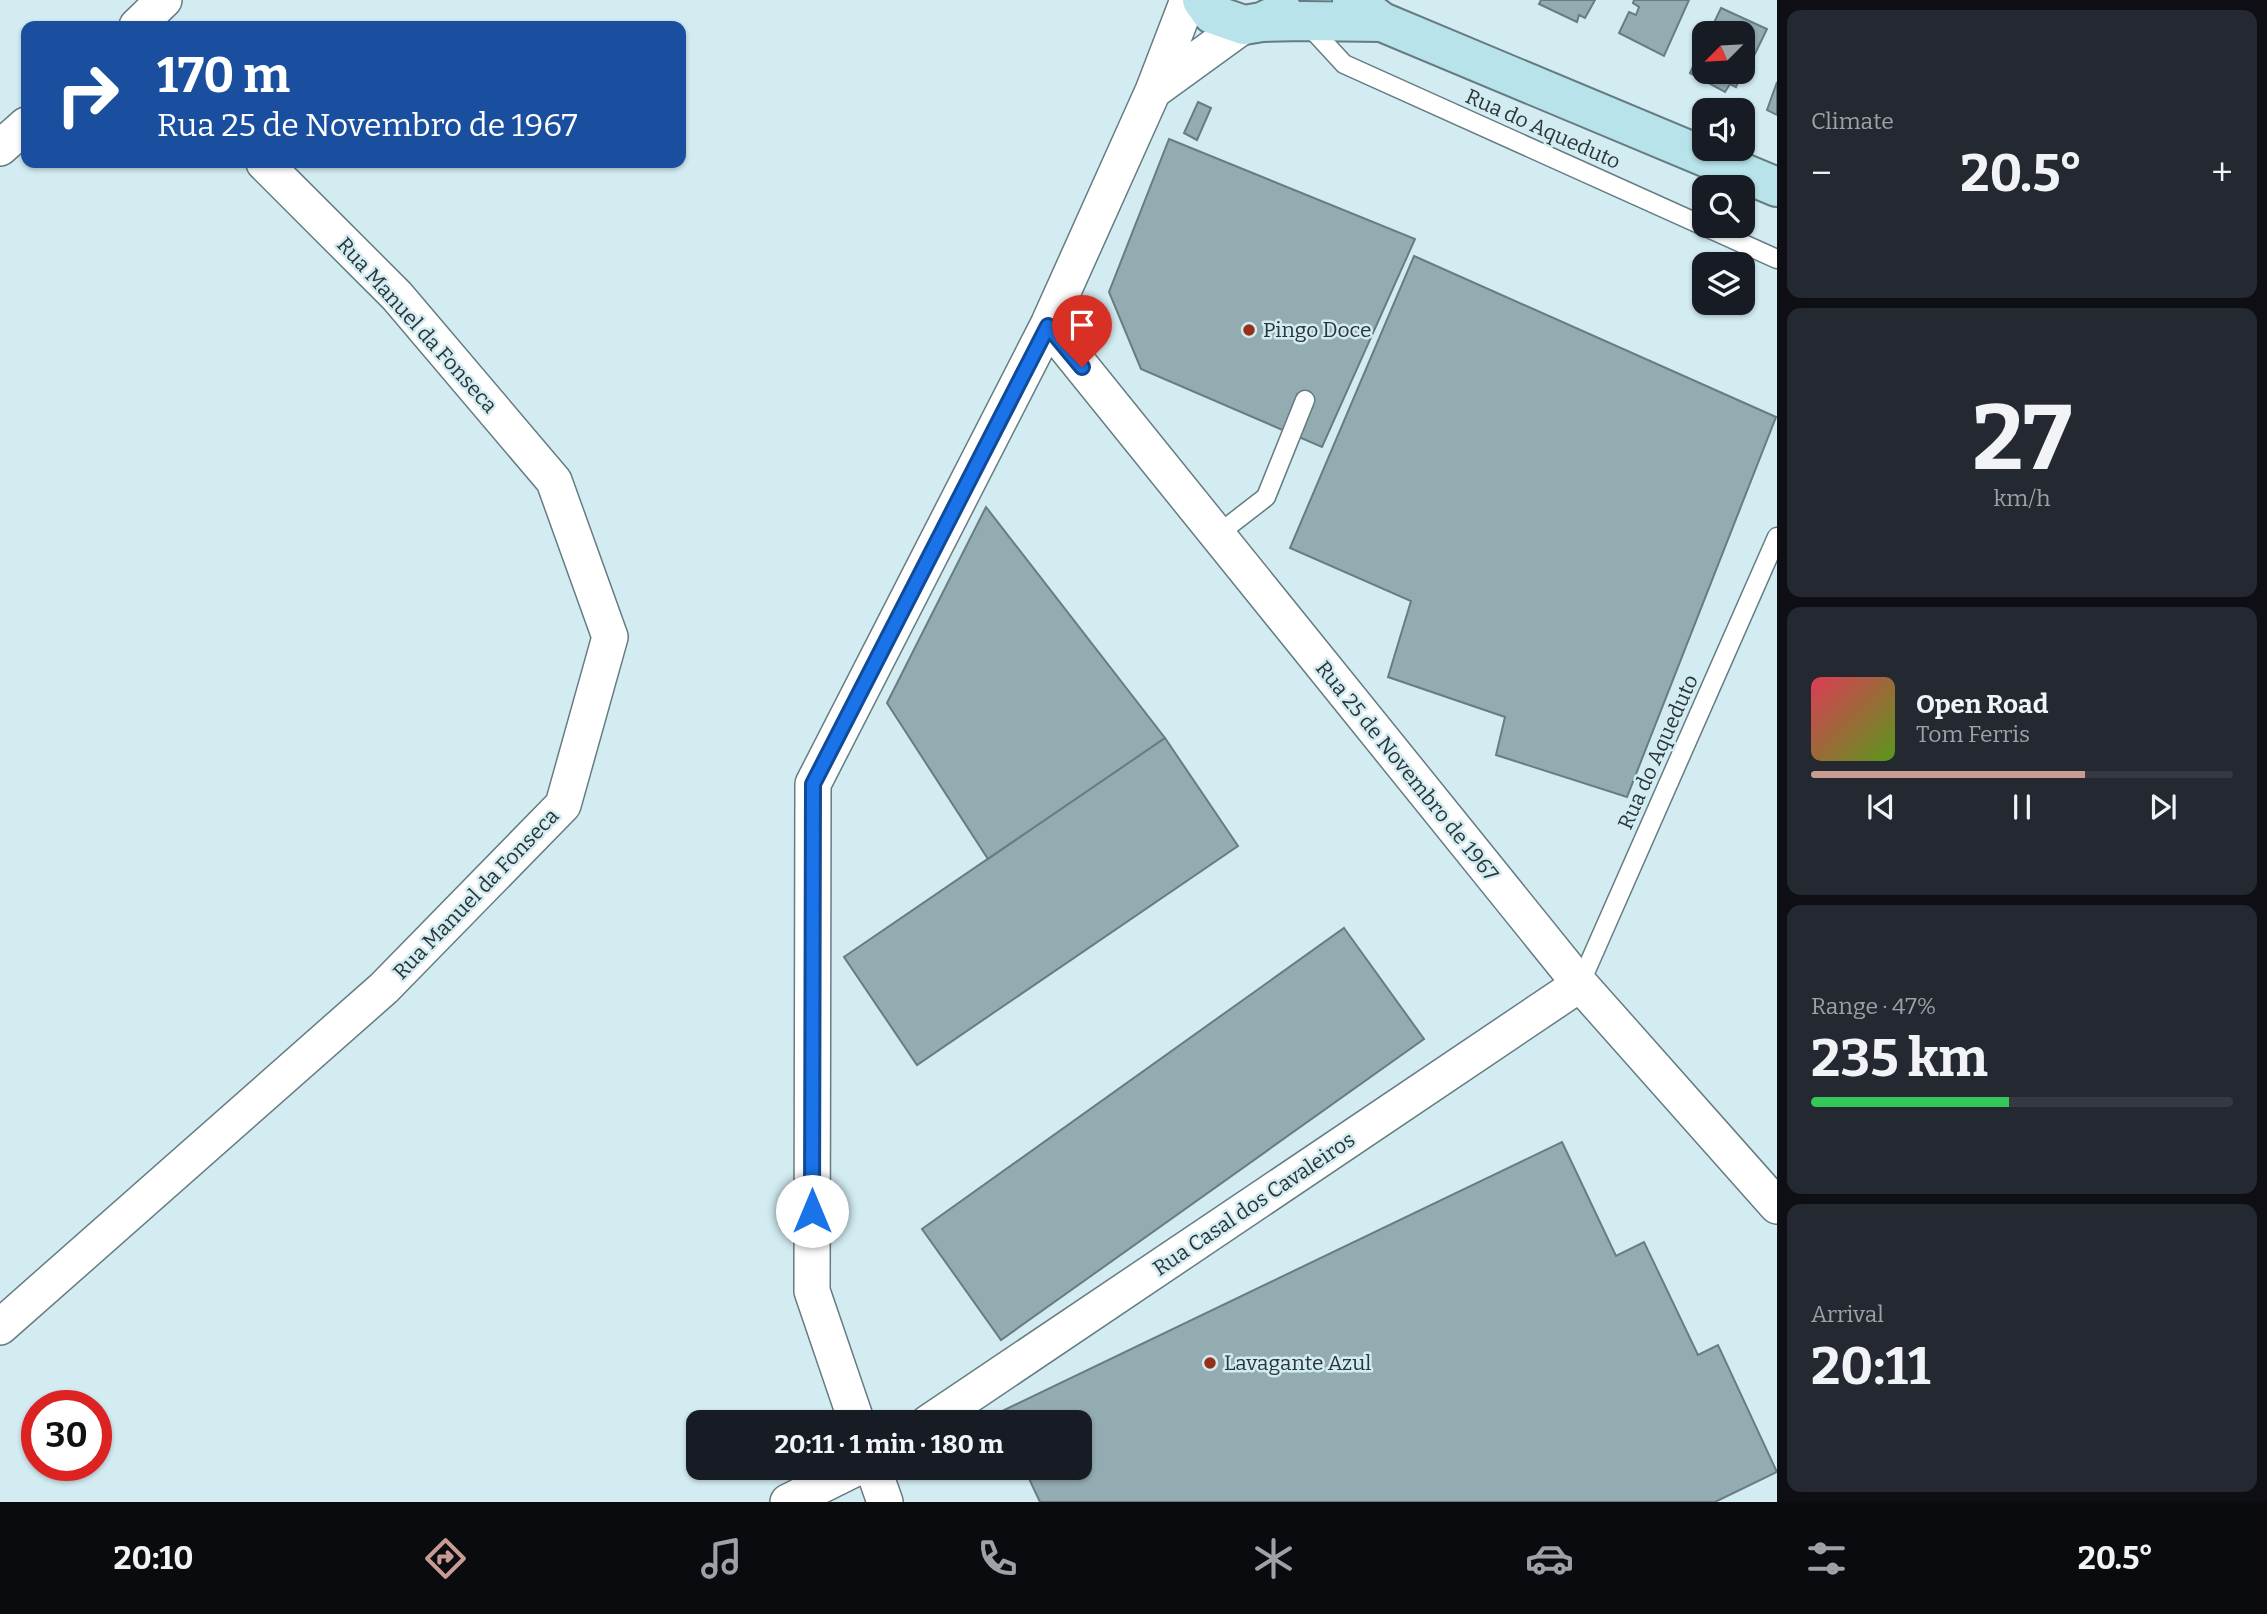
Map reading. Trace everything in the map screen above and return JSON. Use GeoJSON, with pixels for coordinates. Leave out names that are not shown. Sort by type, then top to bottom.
{"type":"FeatureCollection","features":[{"type":"Feature","properties":{"kind":"street"},"geometry":{"type":"LineString","coordinates":[[142,21],[164,0]]}},
{"type":"Feature","properties":{"kind":"street"},"geometry":{"type":"LineString","coordinates":[[852,1410],[811,1291],[813,784],[1048,326],[1153,91],[1188,0]]}},
{"type":"Feature","properties":{"kind":"street"},"geometry":{"type":"LineString","coordinates":[[1202,0],[1212,14],[1253,24]]}},
{"type":"Feature","properties":{"kind":"street"},"geometry":{"type":"LineString","coordinates":[[1352,0],[1382,22],[1777,187]]}},
{"type":"Feature","properties":{"kind":"street"},"geometry":{"type":"LineString","coordinates":[[1153,91],[1253,24],[1298,10],[1382,22]]}},
{"type":"Feature","properties":{"kind":"street"},"geometry":{"type":"LineString","coordinates":[[0,148],[21,129]]}},
{"type":"Feature","properties":{"kind":"street","name":"Rua Manuel da Fonseca"},"geometry":{"type":"LineString","coordinates":[[0,1326],[384,988],[563,805],[610,637],[554,481],[397,296],[269,168]]}},
{"type":"Feature","properties":{"kind":"street","name":"Rua 25 de Novembro de 1967"},"geometry":{"type":"LineString","coordinates":[[1048,326],[1580,984],[1777,1206]]}},
{"type":"Feature","properties":{"kind":"street","name":"Rua Casal dos Cavaleiros"},"geometry":{"type":"LineString","coordinates":[[947,1410],[1580,984]]}},
{"type":"Feature","properties":{"kind":"street"},"geometry":{"type":"LineString","coordinates":[[788,1502],[832,1480]]}},
{"type":"Feature","properties":{"kind":"street"},"geometry":{"type":"LineString","coordinates":[[877,1480],[885,1502]]}},
{"type":"Feature","properties":{"kind":"lane","name":"Rua do Aqueduto"},"geometry":{"type":"LineString","coordinates":[[1298,10],[1344,64],[1777,259]]}},
{"type":"Feature","properties":{"kind":"lane"},"geometry":{"type":"LineString","coordinates":[[1217,535],[1266,497],[1305,400]]}},
{"type":"Feature","properties":{"kind":"lane","name":"Rua do Aqueduto"},"geometry":{"type":"LineString","coordinates":[[1580,984],[1777,537]]}},
{"type":"Feature","properties":{"kind":"building"},"geometry":{"type":"Polygon","coordinates":[[[1541,0],[1595,0],[1585,18],[1579,15],[1577,22],[1539,4],[1541,0]]]}},
{"type":"Feature","properties":{"kind":"building"},"geometry":{"type":"Polygon","coordinates":[[[1634,0],[1689,0],[1664,56],[1619,33],[1629,12],[1636,15],[1639,7],[1633,3],[1634,0]]]}},
{"type":"Feature","properties":{"kind":"building"},"geometry":{"type":"Polygon","coordinates":[[[1721,8],[1749,21],[1715,21],[1721,8]]]}},
{"type":"Feature","properties":{"kind":"building"},"geometry":{"type":"Polygon","coordinates":[[[1755,24],[1767,29],[1755,54],[1755,24]]]}},
{"type":"Feature","properties":{"kind":"building"},"geometry":{"type":"Polygon","coordinates":[[[1777,82],[1777,115],[1767,110],[1777,82]]]}},
{"type":"Feature","properties":{"kind":"building"},"geometry":{"type":"Polygon","coordinates":[[[1710,84],[1730,84],[1725,92],[1710,84]]]}},
{"type":"Feature","properties":{"kind":"building"},"geometry":{"type":"Polygon","coordinates":[[[1198,102],[1211,108],[1197,140],[1184,133],[1198,102]]]}},
{"type":"Feature","properties":{"kind":"building","name":"Pingo Doce"},"geometry":{"type":"Polygon","coordinates":[[[1169,139],[1415,239],[1322,447],[1141,369],[1109,292],[1169,139]]]}},
{"type":"Feature","properties":{"kind":"building"},"geometry":{"type":"Polygon","coordinates":[[[1414,256],[1776,417],[1627,797],[1496,755],[1505,717],[1388,677],[1411,601],[1290,548],[1414,256]]]}},
{"type":"Feature","properties":{"kind":"building"},"geometry":{"type":"Polygon","coordinates":[[[986,507],[1165,738],[988,859],[887,703],[986,507]]]}},
{"type":"Feature","properties":{"kind":"building"},"geometry":{"type":"Polygon","coordinates":[[[1165,738],[1238,846],[917,1065],[844,957],[1165,738]]]}},
{"type":"Feature","properties":{"kind":"building"},"geometry":{"type":"Polygon","coordinates":[[[1344,928],[1424,1039],[1001,1340],[922,1229],[1344,928]]]}},
{"type":"Feature","properties":{"kind":"building"},"geometry":{"type":"Polygon","coordinates":[[[1562,1142],[1616,1256],[1644,1242],[1698,1355],[1718,1345],[1777,1472],[1715,1502],[1040,1502],[1030,1480],[1092,1480],[1092,1410],[1004,1410],[1562,1142]]]}},
{"type":"Feature","properties":{"kind":"place","name":"Pingo Doce"},"geometry":{"type":"Point","coordinates":[1249,330]}},
{"type":"Feature","properties":{"kind":"place","name":"Lavagante Azul"},"geometry":{"type":"Point","coordinates":[1210,1363]}},
{"type":"Feature","properties":{"kind":"route"},"geometry":{"type":"LineString","coordinates":[[812,1211],[813,784],[1048,326],[1082,367]]}}]}
